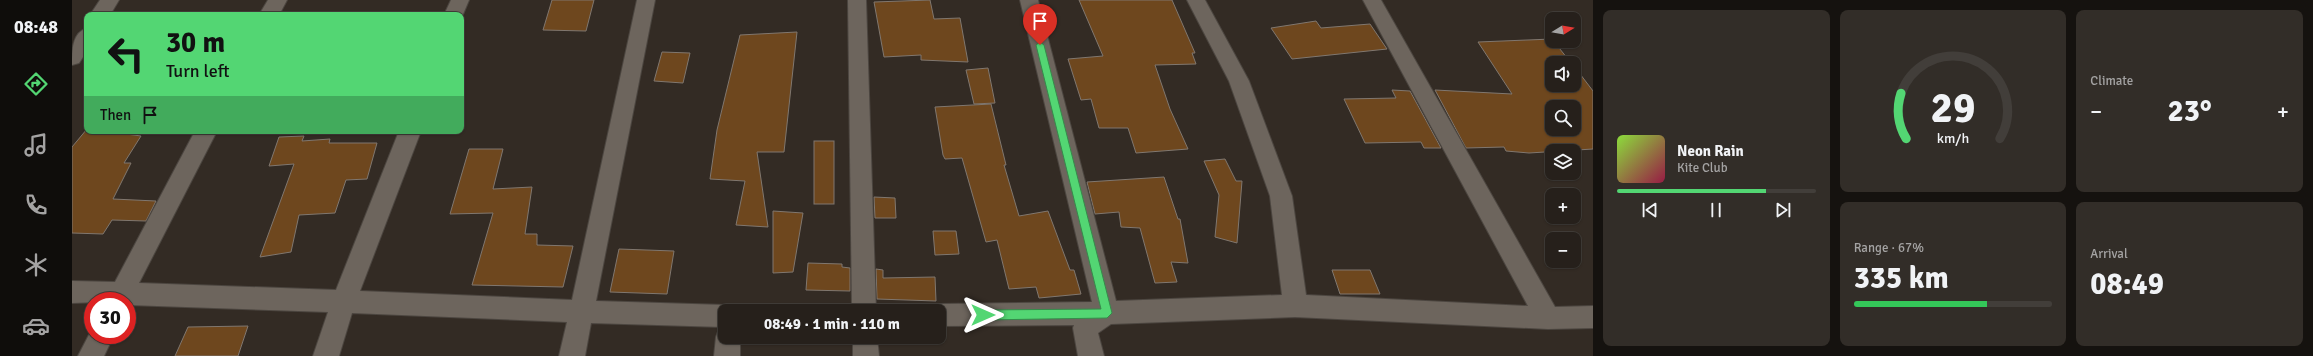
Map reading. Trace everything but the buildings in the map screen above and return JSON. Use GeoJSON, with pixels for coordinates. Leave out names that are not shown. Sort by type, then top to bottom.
{"type":"FeatureCollection","features":[{"type":"Feature","properties":{"kind":"street"},"geometry":{"type":"LineString","coordinates":[[102,12],[110,0]]}},
{"type":"Feature","properties":{"kind":"street"},"geometry":{"type":"LineString","coordinates":[[271,12],[278,0]]}},
{"type":"Feature","properties":{"kind":"street"},"geometry":{"type":"LineString","coordinates":[[455,12],[460,0]]}},
{"type":"Feature","properties":{"kind":"street"},"geometry":{"type":"LineString","coordinates":[[572,356],[646,0]]}},
{"type":"Feature","properties":{"kind":"street"},"geometry":{"type":"LineString","coordinates":[[857,0],[864,304]]}},
{"type":"Feature","properties":{"kind":"street"},"geometry":{"type":"LineString","coordinates":[[1029,0],[1107,313]]}},
{"type":"Feature","properties":{"kind":"street"},"geometry":{"type":"LineString","coordinates":[[1196,0],[1239,81],[1281,196],[1295,306]]}},
{"type":"Feature","properties":{"kind":"street"},"geometry":{"type":"LineString","coordinates":[[1372,0],[1548,318]]}},
{"type":"Feature","properties":{"kind":"street"},"geometry":{"type":"LineString","coordinates":[[72,58],[84,40]]}},
{"type":"Feature","properties":{"kind":"street"},"geometry":{"type":"LineString","coordinates":[[123,292],[204,134]]}},
{"type":"Feature","properties":{"kind":"street"},"geometry":{"type":"LineString","coordinates":[[326,356],[344,301],[409,134]]}},
{"type":"Feature","properties":{"kind":"street"},"geometry":{"type":"LineString","coordinates":[[72,292],[84,293]]}},
{"type":"Feature","properties":{"kind":"street"},"geometry":{"type":"LineString","coordinates":[[136,297],[344,301],[581,312],[718,316]]}},
{"type":"Feature","properties":{"kind":"street"},"geometry":{"type":"LineString","coordinates":[[946,315],[1107,313],[1295,306],[1548,318],[1593,317]]}},
{"type":"Feature","properties":{"kind":"street"},"geometry":{"type":"LineString","coordinates":[[1091,356],[1085,328],[1107,313]]}},
{"type":"Feature","properties":{"kind":"street"},"geometry":{"type":"LineString","coordinates":[[92,356],[98,344]]}},
{"type":"Feature","properties":{"kind":"street"},"geometry":{"type":"LineString","coordinates":[[727,356],[728,344]]}},
{"type":"Feature","properties":{"kind":"street"},"geometry":{"type":"LineString","coordinates":[[865,344],[866,356]]}},
{"type":"Feature","properties":{"kind":"route"},"geometry":{"type":"LineString","coordinates":[[983,315],[1107,313],[1040,45]]}}]}
